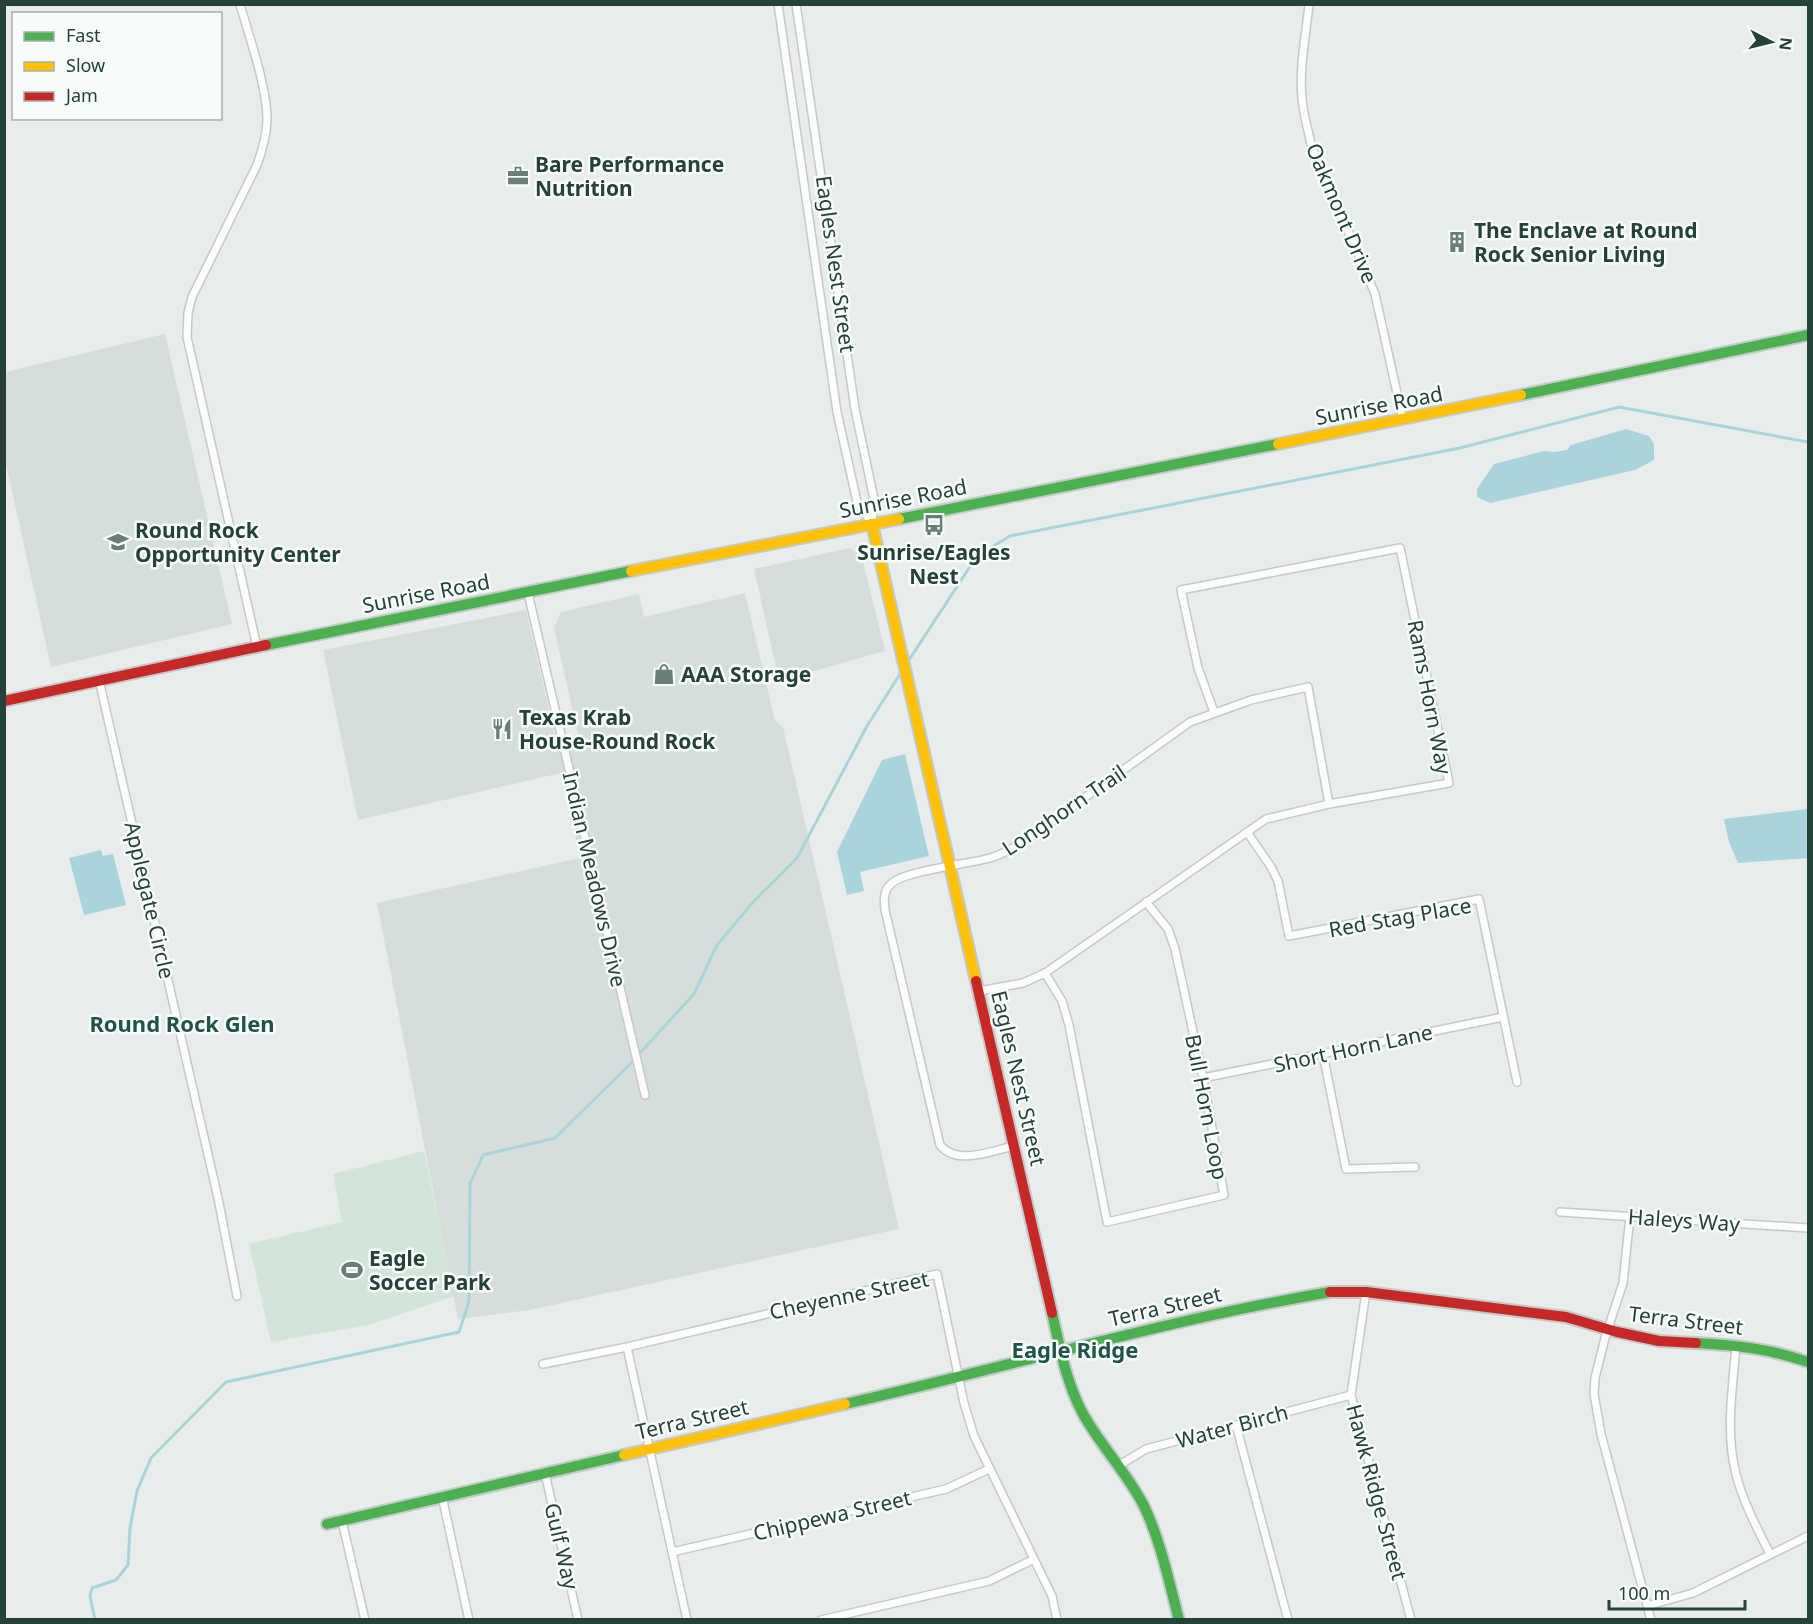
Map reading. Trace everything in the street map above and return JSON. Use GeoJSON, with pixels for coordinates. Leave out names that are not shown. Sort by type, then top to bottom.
{"type":"FeatureCollection","features":[{"type":"Feature","properties":{"kind":"street"},"geometry":{"type":"LineString","coordinates":[[240,4],[265,96],[267,121],[257,165],[192,297],[188,313],[187,337],[257,647]]}},
{"type":"Feature","properties":{"kind":"street","name":"Eagles Nest Street"},"geometry":{"type":"LineString","coordinates":[[778,4],[837,412],[857,502],[872,524]]}},
{"type":"Feature","properties":{"kind":"street","name":"Eagles Nest Street"},"geometry":{"type":"LineString","coordinates":[[796,4],[855,409],[874,499],[872,524],[1061,1350],[1078,1406],[1134,1489],[1152,1526],[1179,1620]]}},
{"type":"Feature","properties":{"kind":"street","name":"Oakmont Drive"},"geometry":{"type":"LineString","coordinates":[[1310,4],[1302,69],[1305,118],[1311,144],[1375,294],[1403,420]]}},
{"type":"Feature","properties":{"kind":"street","name":"Sunrise Road"},"geometry":{"type":"LineString","coordinates":[[4,701],[424,612],[1403,420],[1809,335]]}},
{"type":"Feature","properties":{"kind":"street","name":"Rams Horn Way"},"geometry":{"type":"LineString","coordinates":[[979,990],[1023,983],[1045,973],[1266,819],[1329,804],[1449,783],[1401,548],[1181,590],[1198,668],[1214,712]]}},
{"type":"Feature","properties":{"kind":"street","name":"Indian Meadows Drive"},"geometry":{"type":"LineString","coordinates":[[528,593],[645,1095]]}},
{"type":"Feature","properties":{"kind":"street","name":"Applegate Circle"},"geometry":{"type":"LineString","coordinates":[[99,681],[218,1198],[237,1296]]}},
{"type":"Feature","properties":{"kind":"street","name":"Longhorn Trail"},"geometry":{"type":"LineString","coordinates":[[1014,1146],[965,1156],[954,1156],[946,1152],[940,1144],[884,902],[885,891],[890,884],[903,877],[992,858],[1023,842],[1190,722],[1251,700],[1308,687],[1329,804]]}},
{"type":"Feature","properties":{"kind":"street","name":"Red Stag Place"},"geometry":{"type":"LineString","coordinates":[[1247,832],[1278,881],[1289,936],[1479,899],[1517,1082]]}},
{"type":"Feature","properties":{"kind":"street","name":"Bull Horn Loop"},"geometry":{"type":"LineString","coordinates":[[1045,973],[1062,1001],[1069,1025],[1107,1222],[1224,1195],[1203,1078],[1175,949],[1168,929],[1146,902]]}},
{"type":"Feature","properties":{"kind":"street","name":"Short Horn Lane"},"geometry":{"type":"LineString","coordinates":[[1203,1078],[1503,1017]]}},
{"type":"Feature","properties":{"kind":"street"},"geometry":{"type":"LineString","coordinates":[[1323,1054],[1346,1169],[1415,1167]]}},
{"type":"Feature","properties":{"kind":"street","name":"Haleys Way"},"geometry":{"type":"LineString","coordinates":[[1560,1212],[1809,1228]]}},
{"type":"Feature","properties":{"kind":"street"},"geometry":{"type":"LineString","coordinates":[[1630,1216],[1623,1283],[1595,1378],[1596,1412],[1651,1620]]}},
{"type":"Feature","properties":{"kind":"street","name":"Cheyenne Street"},"geometry":{"type":"LineString","coordinates":[[543,1364],[627,1347],[937,1274],[966,1414],[989,1469],[1032,1560],[1052,1596],[1057,1620]]}},
{"type":"Feature","properties":{"kind":"street","name":"Terra Street"},"geometry":{"type":"LineString","coordinates":[[327,1524],[960,1378],[1061,1350],[1294,1296],[1334,1291],[1366,1292],[1566,1317],[1659,1341],[1736,1345],[1779,1352],[1809,1362]]}},
{"type":"Feature","properties":{"kind":"street","name":"Hawk Ridge Street"},"geometry":{"type":"LineString","coordinates":[[1366,1292],[1351,1395],[1411,1620]]}},
{"type":"Feature","properties":{"kind":"street"},"geometry":{"type":"LineString","coordinates":[[1736,1345],[1730,1424],[1732,1457],[1744,1501],[1770,1554]]}},
{"type":"Feature","properties":{"kind":"street"},"geometry":{"type":"LineString","coordinates":[[627,1347],[687,1620]]}},
{"type":"Feature","properties":{"kind":"street","name":"Water Birch"},"geometry":{"type":"LineString","coordinates":[[1118,1466],[1146,1449],[1351,1395]]}},
{"type":"Feature","properties":{"kind":"street"},"geometry":{"type":"LineString","coordinates":[[1236,1425],[1288,1620]]}},
{"type":"Feature","properties":{"kind":"street","name":"Chippewa Street"},"geometry":{"type":"LineString","coordinates":[[672,1552],[946,1489],[989,1469]]}},
{"type":"Feature","properties":{"kind":"street","name":"Gulf Way"},"geometry":{"type":"LineString","coordinates":[[545,1473],[578,1620]]}},
{"type":"Feature","properties":{"kind":"street"},"geometry":{"type":"LineString","coordinates":[[442,1496],[470,1620]]}},
{"type":"Feature","properties":{"kind":"street"},"geometry":{"type":"LineString","coordinates":[[342,1521],[365,1620]]}},
{"type":"Feature","properties":{"kind":"street"},"geometry":{"type":"LineString","coordinates":[[1647,1606],[1693,1593],[1809,1536]]}},
{"type":"Feature","properties":{"kind":"street"},"geometry":{"type":"LineString","coordinates":[[821,1620],[989,1581],[1032,1560]]}},
{"type":"Feature","properties":{"kind":"shaded area","name":"Round Rock Opportunity Center"},"geometry":{"type":"Polygon","coordinates":[[[165,334],[232,624],[51,667],[5,460],[5,372],[165,334]]]}},
{"type":"Feature","properties":{"kind":"shaded area"},"geometry":{"type":"Polygon","coordinates":[[[850,548],[862,557],[885,651],[779,681],[754,569],[850,548]]]}},
{"type":"Feature","properties":{"kind":"shaded area"},"geometry":{"type":"Polygon","coordinates":[[[745,593],[775,721],[783,727],[899,1229],[530,1310],[458,1319],[377,903],[580,858],[561,773],[358,820],[323,650],[526,610],[556,740],[578,734],[554,628],[561,612],[639,594],[644,617],[745,593]]]}},
{"type":"Feature","properties":{"kind":"green space","name":"Eagle Soccer Park"},"geometry":{"type":"Polygon","coordinates":[[[424,1151],[454,1296],[368,1325],[271,1342],[249,1244],[342,1222],[333,1174],[424,1151]]]}},
{"type":"Feature","properties":{"kind":"water"},"geometry":{"type":"Polygon","coordinates":[[[1626,429],[1649,436],[1654,444],[1654,460],[1635,470],[1490,503],[1477,497],[1477,489],[1494,464],[1544,451],[1567,450],[1571,445],[1626,429]]]}},
{"type":"Feature","properties":{"kind":"water"},"geometry":{"type":"Polygon","coordinates":[[[905,754],[929,856],[860,872],[864,891],[847,895],[837,852],[882,760],[905,754]]]}},
{"type":"Feature","properties":{"kind":"water"},"geometry":{"type":"Polygon","coordinates":[[[1808,809],[1808,858],[1738,863],[1729,842],[1724,819],[1808,809]]]}},
{"type":"Feature","properties":{"kind":"water"},"geometry":{"type":"Polygon","coordinates":[[[101,850],[103,856],[113,854],[126,905],[84,915],[69,858],[101,850]]]}},
{"type":"Feature","properties":{"kind":"waterway"},"geometry":{"type":"LineString","coordinates":[[907,663],[977,556],[1010,536],[1460,448],[1619,407],[1808,442]]}},
{"type":"Feature","properties":{"kind":"waterway"},"geometry":{"type":"LineString","coordinates":[[95,1620],[90,1596],[92,1588],[116,1580],[128,1565],[130,1528],[137,1491],[151,1458],[226,1382],[459,1332],[469,1301],[470,1184],[483,1155],[555,1138],[630,1064],[694,994],[717,945],[755,900],[797,858],[867,726],[902,671]]}},
{"type":"Feature","properties":{"kind":"traffic: fast"},"geometry":{"type":"LineString","coordinates":[[1521,395],[1808,335]]}},
{"type":"Feature","properties":{"kind":"traffic: fast"},"geometry":{"type":"LineString","coordinates":[[899,519],[1278,444]]}},
{"type":"Feature","properties":{"kind":"traffic: fast"},"geometry":{"type":"LineString","coordinates":[[266,645],[631,571]]}},
{"type":"Feature","properties":{"kind":"traffic: fast"},"geometry":{"type":"LineString","coordinates":[[845,1404],[1147,1330],[1330,1292]]}},
{"type":"Feature","properties":{"kind":"traffic: fast"},"geometry":{"type":"LineString","coordinates":[[1052,1313],[1064,1365],[1077,1402],[1090,1426],[1137,1494],[1150,1520],[1179,1620]]}},
{"type":"Feature","properties":{"kind":"traffic: fast"},"geometry":{"type":"LineString","coordinates":[[1696,1343],[1753,1348],[1808,1362]]}},
{"type":"Feature","properties":{"kind":"traffic: fast"},"geometry":{"type":"LineString","coordinates":[[327,1524],[624,1455]]}},
{"type":"Feature","properties":{"kind":"traffic: slow"},"geometry":{"type":"LineString","coordinates":[[1278,444],[1521,395]]}},
{"type":"Feature","properties":{"kind":"traffic: slow"},"geometry":{"type":"LineString","coordinates":[[631,571],[899,519]]}},
{"type":"Feature","properties":{"kind":"traffic: slow"},"geometry":{"type":"LineString","coordinates":[[872,524],[976,981]]}},
{"type":"Feature","properties":{"kind":"traffic: slow"},"geometry":{"type":"LineString","coordinates":[[624,1455],[845,1404]]}},
{"type":"Feature","properties":{"kind":"traffic: jam"},"geometry":{"type":"LineString","coordinates":[[4,701],[266,645]]}},
{"type":"Feature","properties":{"kind":"traffic: jam"},"geometry":{"type":"LineString","coordinates":[[976,981],[1052,1313]]}},
{"type":"Feature","properties":{"kind":"traffic: jam"},"geometry":{"type":"LineString","coordinates":[[1330,1292],[1366,1292],[1566,1317],[1659,1341],[1696,1343]]}},
{"type":"Feature","properties":{"kind":"place","name":"Bare Performance Nutrition"},"geometry":{"type":"Point","coordinates":[518,176]}},
{"type":"Feature","properties":{"kind":"place","name":"The Enclave at Round Rock Senior Living"},"geometry":{"type":"Point","coordinates":[1457,242]}},
{"type":"Feature","properties":{"kind":"place","name":"Sunrise/Eagles Nest"},"geometry":{"type":"Point","coordinates":[934,525]}},
{"type":"Feature","properties":{"kind":"place","name":"Round Rock Opportunity Center"},"geometry":{"type":"Point","coordinates":[118,542]}},
{"type":"Feature","properties":{"kind":"place","name":"AAA Storage"},"geometry":{"type":"Point","coordinates":[664,674]}},
{"type":"Feature","properties":{"kind":"place","name":"Texas Krab House-Round Rock"},"geometry":{"type":"Point","coordinates":[502,729]}},
{"type":"Feature","properties":{"kind":"place","name":"Eagle Soccer Park"},"geometry":{"type":"Point","coordinates":[352,1270]}},
{"type":"Feature","properties":{"kind":"district","name":"Round Rock Glen"},"geometry":{"type":"Point","coordinates":[182,1023]}},
{"type":"Feature","properties":{"kind":"district","name":"Eagle Ridge"},"geometry":{"type":"Point","coordinates":[1075,1349]}}]}
